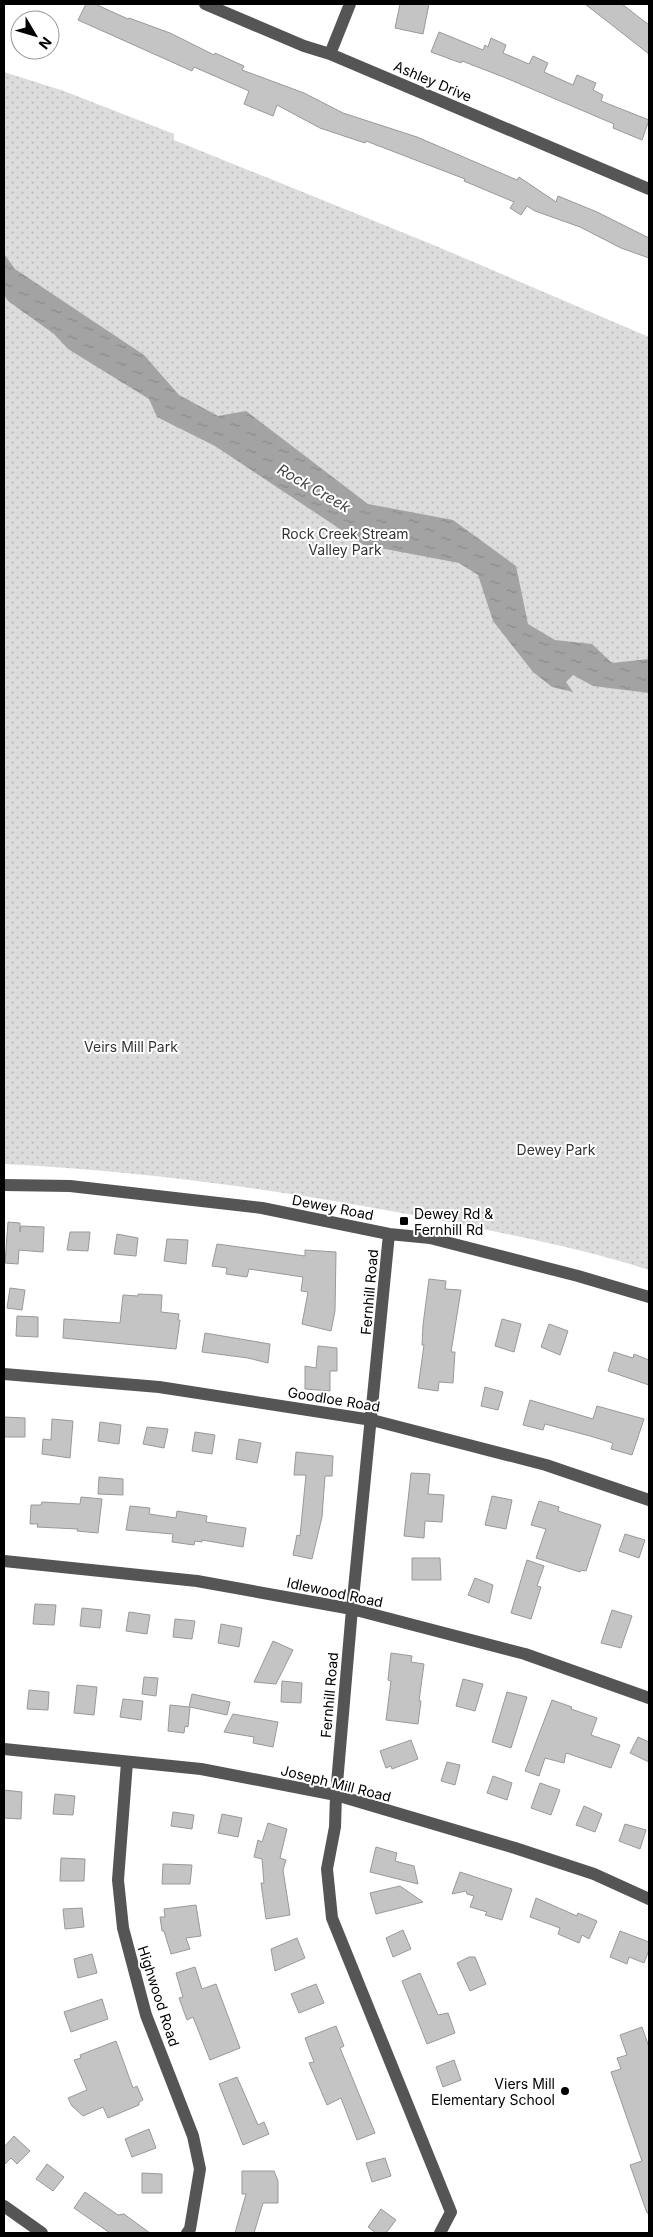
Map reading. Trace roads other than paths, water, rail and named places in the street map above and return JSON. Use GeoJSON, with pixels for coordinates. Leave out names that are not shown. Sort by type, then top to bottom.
{"type":"FeatureCollection","features":[{"type":"Feature","properties":{"kind":"street","name":"Ashley Drive"},"geometry":{"type":"LineString","coordinates":[[205,4],[304,46],[330,54],[649,189]]}},
{"type":"Feature","properties":{"kind":"street"},"geometry":{"type":"LineString","coordinates":[[330,54],[350,4]]}},
{"type":"Feature","properties":{"kind":"street","name":"Dewey Road"},"geometry":{"type":"LineString","coordinates":[[4,1185],[70,1186],[262,1208],[389,1234],[430,1238],[578,1276],[649,1297]]}},
{"type":"Feature","properties":{"kind":"street","name":"Fernhill Road"},"geometry":{"type":"LineString","coordinates":[[389,1234],[352,1608],[336,1795],[336,1827],[327,1869],[332,1918],[451,2212],[440,2233]]}},
{"type":"Feature","properties":{"kind":"street","name":"Goodloe Road"},"geometry":{"type":"LineString","coordinates":[[4,1374],[159,1387],[372,1420],[546,1465],[649,1500]]}},
{"type":"Feature","properties":{"kind":"street","name":"Idlewood Road"},"geometry":{"type":"LineString","coordinates":[[4,1561],[197,1580],[352,1608],[525,1654],[649,1698]]}},
{"type":"Feature","properties":{"kind":"street","name":"Joseph Mill Road"},"geometry":{"type":"LineString","coordinates":[[4,1749],[201,1769],[336,1795],[594,1874],[649,1899]]}},
{"type":"Feature","properties":{"kind":"street","name":"Highwood Road"},"geometry":{"type":"LineString","coordinates":[[127,1762],[118,1880],[123,1928],[146,2015],[193,2136],[200,2169],[190,2229],[187,2233]]}},
{"type":"Feature","properties":{"kind":"street"},"geometry":{"type":"LineString","coordinates":[[4,2206],[42,2233]]}},
{"type":"Feature","properties":{"kind":"water","name":"Rock Creek"},"geometry":{"type":"Polygon","coordinates":[[[4,254],[15,269],[144,355],[179,395],[218,416],[246,411],[368,504],[453,520],[516,566],[528,624],[555,640],[592,644],[612,663],[649,659],[649,693],[593,686],[573,675],[566,682],[573,692],[552,687],[533,672],[493,621],[478,575],[459,563],[364,545],[215,446],[157,417],[149,399],[68,349],[54,334],[8,301],[4,295],[4,254]]]}},
{"type":"Feature","properties":{"kind":"place","name":"Dewey Rd & Fernhill Rd"},"geometry":{"type":"Point","coordinates":[404,1221]}},
{"type":"Feature","properties":{"kind":"place","name":"Viers Mill Elementary School"},"geometry":{"type":"Point","coordinates":[565,2091]}},
{"type":"Feature","properties":{"kind":"park label","name":"Rock Creek Stream Valley Park"},"geometry":{"type":"Point","coordinates":[345,542]}},
{"type":"Feature","properties":{"kind":"park label","name":"Veirs Mill Park"},"geometry":{"type":"Point","coordinates":[131,1046]}},
{"type":"Feature","properties":{"kind":"park label","name":"Dewey Park"},"geometry":{"type":"Point","coordinates":[556,1149]}}]}
